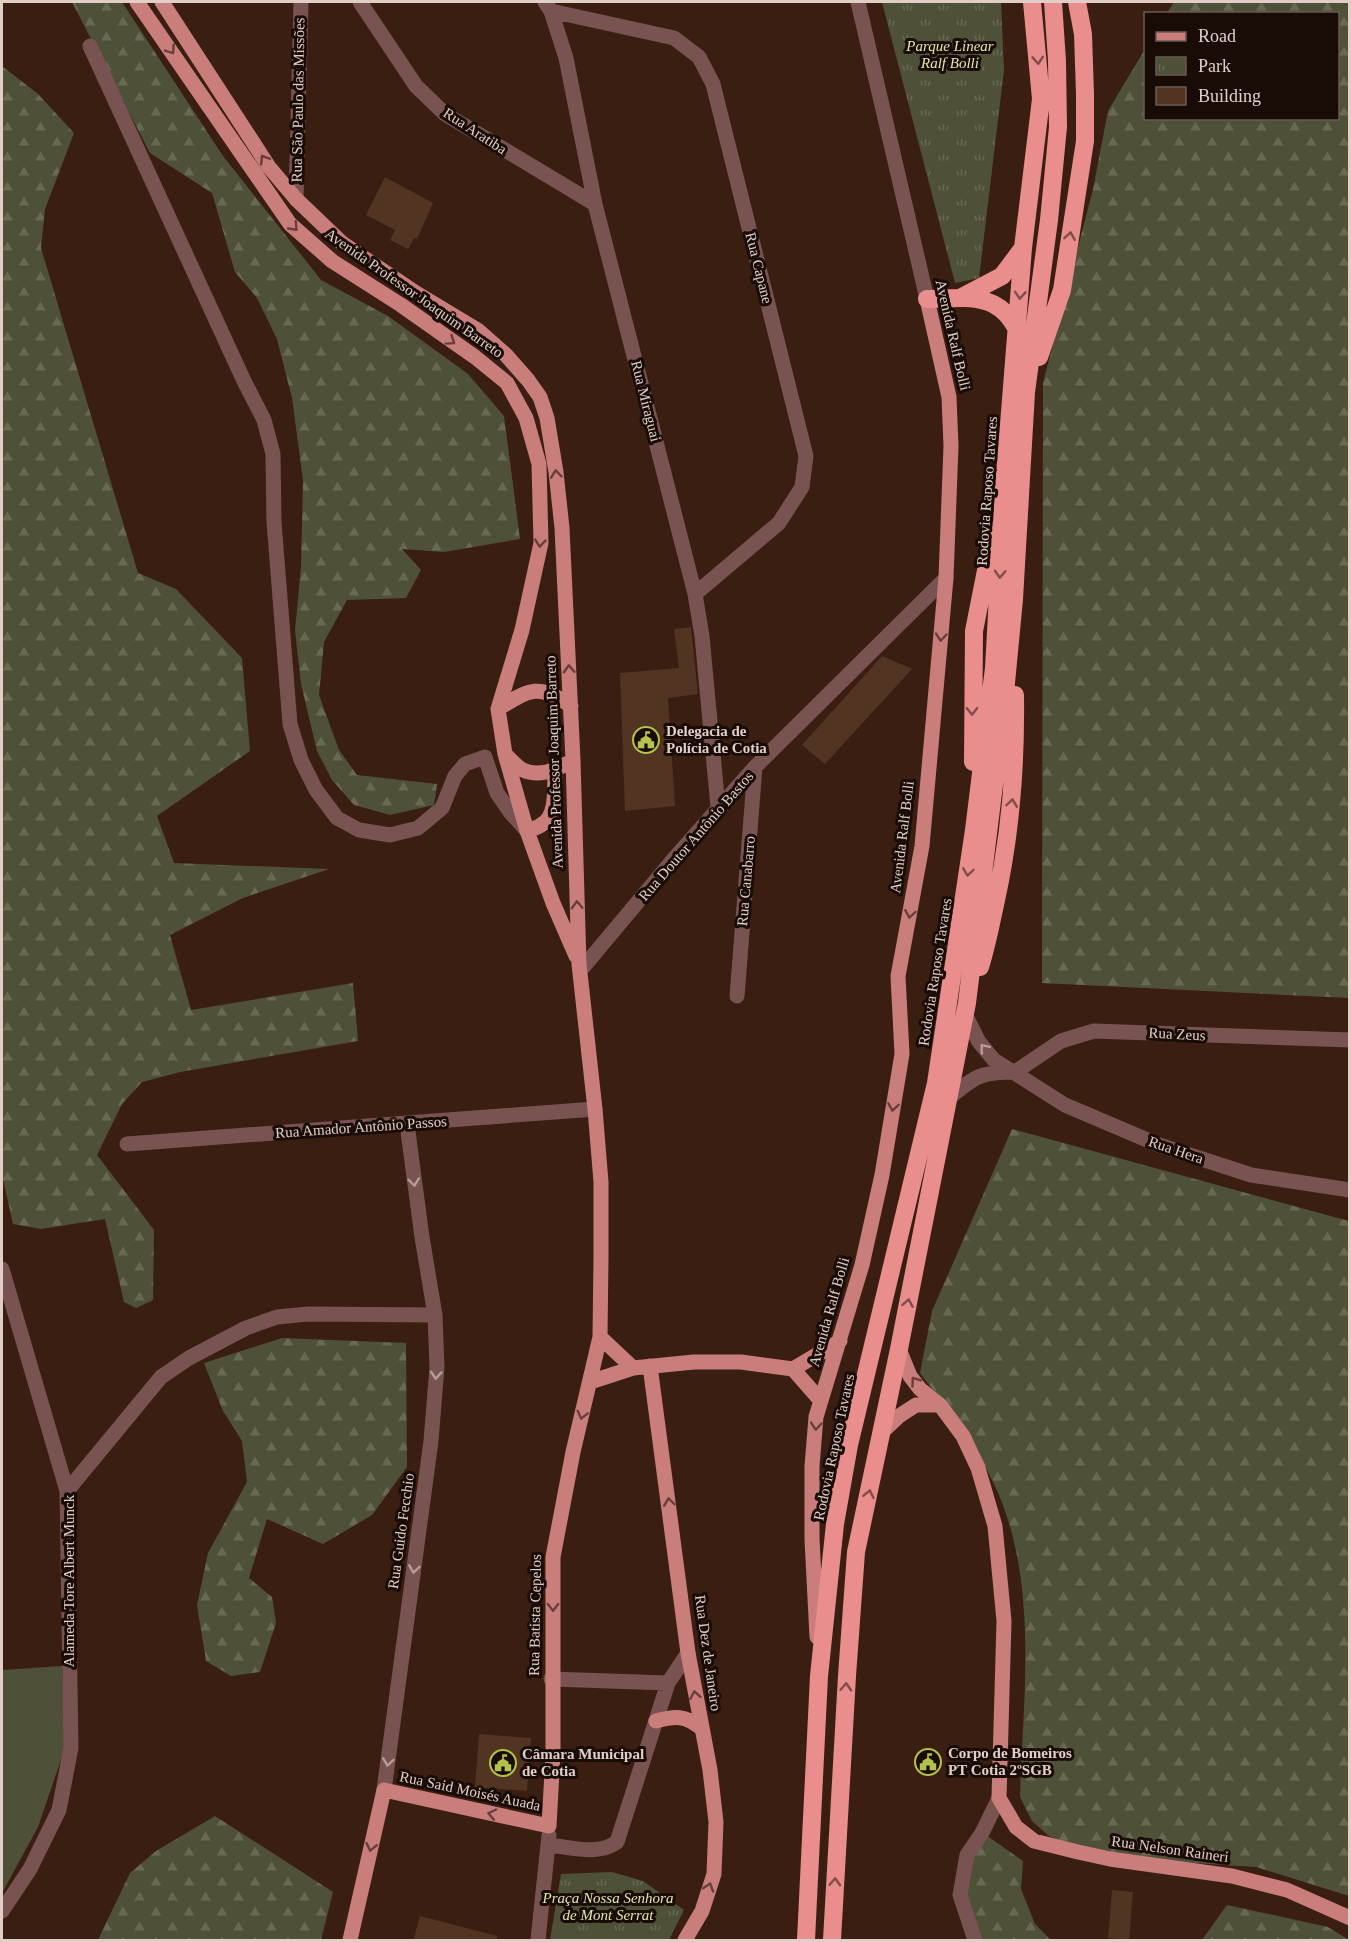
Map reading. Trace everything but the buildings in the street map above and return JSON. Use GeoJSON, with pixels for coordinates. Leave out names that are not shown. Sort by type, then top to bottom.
{"type":"FeatureCollection","features":[{"type":"Feature","properties":{"kind":"highway","name":"Rodovia Raposo Tavares"},"geometry":{"type":"LineString","coordinates":[[806,1941],[819,1676],[835,1524],[849,1445],[936,1083],[974,831],[972,693],[974,631],[988,554],[1004,488],[1023,248],[1041,99],[1032,2]]}},
{"type":"Feature","properties":{"kind":"highway"},"geometry":{"type":"LineString","coordinates":[[832,1941],[856,1552],[899,1349],[966,1009],[1004,704],[1014,599],[1026,392],[1049,220],[1058,127],[1053,2]]}},
{"type":"Feature","properties":{"kind":"highway"},"geometry":{"type":"LineString","coordinates":[[1026,392],[1062,290],[1085,141],[1086,93],[1083,33],[1077,2]]}},
{"type":"Feature","properties":{"kind":"highway"},"geometry":{"type":"LineString","coordinates":[[960,298],[1002,276],[1023,248]]}},
{"type":"Feature","properties":{"kind":"highway"},"geometry":{"type":"LineString","coordinates":[[927,299],[960,298],[999,305],[1011,317],[1018,332]]}},
{"type":"Feature","properties":{"kind":"main road","name":"Avenida Professor Joaquim Barreto"},"geometry":{"type":"LineString","coordinates":[[137,2],[290,224],[332,261],[410,312],[507,382],[526,418],[540,464],[541,543],[522,630],[498,710],[505,754],[527,831],[580,968]]}},
{"type":"Feature","properties":{"kind":"main road","name":"Avenida Professor Joaquim Barreto"},"geometry":{"type":"LineString","coordinates":[[162,2],[269,167],[296,199],[342,243],[478,331],[506,355],[540,397],[547,418],[559,494],[571,706],[580,968],[601,1182],[600,1337]]}},
{"type":"Feature","properties":{"kind":"main road","name":"Avenida Ralf Bolli"},"geometry":{"type":"LineString","coordinates":[[819,1676],[812,1539],[812,1466],[816,1417],[862,1265],[882,1175],[902,1054],[898,976],[922,846],[946,578],[951,446],[949,397],[927,299]]}},
{"type":"Feature","properties":{"kind":"main road"},"geometry":{"type":"LineString","coordinates":[[498,710],[522,694],[537,690],[554,695],[571,706]]}},
{"type":"Feature","properties":{"kind":"main road"},"geometry":{"type":"LineString","coordinates":[[505,754],[523,770],[539,773],[555,771],[573,760]]}},
{"type":"Feature","properties":{"kind":"main road"},"geometry":{"type":"LineString","coordinates":[[527,831],[543,825],[550,815],[554,799],[555,771]]}},
{"type":"Feature","properties":{"kind":"main road"},"geometry":{"type":"LineString","coordinates":[[600,1337],[633,1368]]}},
{"type":"Feature","properties":{"kind":"main road","name":"Rua Batista Cepelos"},"geometry":{"type":"LineString","coordinates":[[549,1826],[552,1755],[553,1557],[573,1452],[600,1337]]}},
{"type":"Feature","properties":{"kind":"main road"},"geometry":{"type":"LineString","coordinates":[[590,1382],[633,1368],[694,1362],[741,1362],[793,1369],[840,1341]]}},
{"type":"Feature","properties":{"kind":"main road"},"geometry":{"type":"LineString","coordinates":[[899,1349],[910,1376],[920,1389],[940,1405],[963,1436],[978,1468],[995,1526],[1004,1621],[999,1798]]}},
{"type":"Feature","properties":{"kind":"main road","name":"Rua Dez de Janeiro"},"geometry":{"type":"LineString","coordinates":[[650,1366],[688,1653],[700,1728],[710,1770],[716,1822],[714,1874],[702,1911],[685,1941]]}},
{"type":"Feature","properties":{"kind":"main road"},"geometry":{"type":"LineString","coordinates":[[793,1369],[821,1401]]}},
{"type":"Feature","properties":{"kind":"main road"},"geometry":{"type":"LineString","coordinates":[[882,1432],[899,1416],[916,1405],[940,1405]]}},
{"type":"Feature","properties":{"kind":"main road"},"geometry":{"type":"LineString","coordinates":[[656,1721],[674,1716],[690,1719],[700,1728]]}},
{"type":"Feature","properties":{"kind":"main road","name":"Rua Said Moisés Auada"},"geometry":{"type":"LineString","coordinates":[[384,1790],[549,1826]]}},
{"type":"Feature","properties":{"kind":"main road","name":"Rua Guido Fecchio"},"geometry":{"type":"LineString","coordinates":[[350,1941],[384,1790]]}},
{"type":"Feature","properties":{"kind":"main road","name":"Rua Nelson Raineri"},"geometry":{"type":"LineString","coordinates":[[999,1798],[1016,1827],[1034,1841],[1110,1859],[1232,1876],[1287,1890],[1350,1918]]}},
{"type":"Feature","properties":{"kind":"street","name":"Rua São Paulo das Missões"},"geometry":{"type":"LineString","coordinates":[[296,199],[301,2]]}},
{"type":"Feature","properties":{"kind":"street","name":"Rua Aratiba"},"geometry":{"type":"LineString","coordinates":[[360,2],[416,86],[445,114],[595,204]]}},
{"type":"Feature","properties":{"kind":"street","name":"Avenida Ralf Bolli"},"geometry":{"type":"LineString","coordinates":[[858,2],[927,299]]}},
{"type":"Feature","properties":{"kind":"street","name":"Rua Miraguai"},"geometry":{"type":"LineString","coordinates":[[548,6],[566,58],[595,204],[695,594],[702,636],[718,807]]}},
{"type":"Feature","properties":{"kind":"street","name":"Rua Capane"},"geometry":{"type":"LineString","coordinates":[[548,6],[674,38],[699,57],[713,84],[786,375],[806,456],[802,488],[779,523],[695,594]]}},
{"type":"Feature","properties":{"kind":"street"},"geometry":{"type":"LineString","coordinates":[[90,46],[264,420],[273,454],[274,522],[290,724],[301,760],[316,790],[338,818],[358,830],[390,835],[418,828],[442,808],[455,776],[465,764],[485,758],[497,793],[527,831]]}},
{"type":"Feature","properties":{"kind":"street","name":"Rua Doutor Antônio Bastos"},"geometry":{"type":"LineString","coordinates":[[580,968],[755,767],[946,578]]}},
{"type":"Feature","properties":{"kind":"street","name":"Rua Canabarro"},"geometry":{"type":"LineString","coordinates":[[737,996],[755,767]]}},
{"type":"Feature","properties":{"kind":"street","name":"Rua Hera"},"geometry":{"type":"LineString","coordinates":[[966,1009],[978,1042],[994,1060],[1065,1105],[1159,1146],[1251,1175],[1350,1190]]}},
{"type":"Feature","properties":{"kind":"street","name":"Rua Zeus"},"geometry":{"type":"LineString","coordinates":[[1015,1072],[1061,1041],[1094,1030],[1350,1040]]}},
{"type":"Feature","properties":{"kind":"street"},"geometry":{"type":"LineString","coordinates":[[949,1098],[971,1079],[991,1072],[1015,1072]]}},
{"type":"Feature","properties":{"kind":"street","name":"Rua Amador Antônio Passos"},"geometry":{"type":"LineString","coordinates":[[127,1144],[595,1109]]}},
{"type":"Feature","properties":{"kind":"street","name":"Rua Guido Fecchio"},"geometry":{"type":"LineString","coordinates":[[384,1790],[431,1441],[437,1367],[435,1315],[407,1124]]}},
{"type":"Feature","properties":{"kind":"street"},"geometry":{"type":"LineString","coordinates":[[2,1269],[67,1491]]}},
{"type":"Feature","properties":{"kind":"street","name":"Alameda Tore Albert Munck"},"geometry":{"type":"LineString","coordinates":[[2,1911],[30,1869],[59,1810],[71,1748],[67,1491],[161,1377],[189,1358],[246,1328],[277,1317],[308,1314],[435,1315]]}},
{"type":"Feature","properties":{"kind":"street"},"geometry":{"type":"LineString","coordinates":[[549,1845],[599,1850],[609,1848],[617,1842],[668,1683],[688,1653]]}},
{"type":"Feature","properties":{"kind":"street"},"geometry":{"type":"LineString","coordinates":[[551,1679],[668,1683]]}},
{"type":"Feature","properties":{"kind":"street"},"geometry":{"type":"LineString","coordinates":[[975,1941],[960,1895],[965,1865],[967,1855],[982,1833],[999,1798]]}},
{"type":"Feature","properties":{"kind":"street"},"geometry":{"type":"LineString","coordinates":[[538,1941],[549,1845],[549,1826]]}},
{"type":"Feature","properties":{"kind":"green space"},"geometry":{"type":"Polygon","coordinates":[[[72,2],[122,2],[223,156],[321,280],[388,316],[468,374],[504,416],[520,539],[444,552],[402,549],[421,570],[406,598],[347,600],[324,642],[319,695],[339,750],[357,775],[437,784],[434,805],[390,815],[354,805],[332,780],[317,751],[301,684],[295,630],[301,567],[303,480],[292,398],[277,339],[257,298],[235,272],[212,193],[150,153],[72,2]]]}},
{"type":"Feature","properties":{"kind":"green space","name":"Parque Linear Ralf Bolli"},"geometry":{"type":"Polygon","coordinates":[[[882,2],[1001,2],[1004,70],[979,278],[955,283],[882,2]]]}},
{"type":"Feature","properties":{"kind":"green space"},"geometry":{"type":"Polygon","coordinates":[[[1174,2],[1349,2],[1349,998],[1042,983],[1043,383],[1093,189],[1108,111],[1144,51],[1144,120],[1339,120],[1339,12],[1168,12],[1174,2]]]}},
{"type":"Feature","properties":{"kind":"green space"},"geometry":{"type":"Polygon","coordinates":[[[2,66],[38,94],[74,133],[45,209],[41,248],[138,573],[176,589],[242,658],[250,751],[157,816],[174,863],[329,869],[243,898],[170,935],[191,1010],[353,983],[358,1041],[180,1072],[142,1082],[122,1104],[97,1155],[154,1230],[153,1300],[136,1308],[124,1302],[105,1219],[41,1229],[13,1224],[2,1175],[2,66]]]}},
{"type":"Feature","properties":{"kind":"green space"},"geometry":{"type":"Polygon","coordinates":[[[1012,1129],[1349,1221],[1349,1896],[1256,1867],[1115,1858],[1070,1845],[1049,1836],[1032,1821],[1020,1797],[1025,1683],[1024,1606],[1011,1531],[999,1495],[983,1462],[920,1373],[932,1311],[1012,1129]]]}},
{"type":"Feature","properties":{"kind":"green space"},"geometry":{"type":"Polygon","coordinates":[[[282,1338],[406,1343],[407,1467],[372,1515],[323,1544],[267,1519],[249,1578],[272,1597],[276,1623],[260,1672],[231,1676],[206,1661],[197,1605],[208,1553],[247,1482],[242,1441],[223,1411],[204,1363],[282,1338]]]}},
{"type":"Feature","properties":{"kind":"green space"},"geometry":{"type":"Polygon","coordinates":[[[62,1666],[65,1748],[38,1827],[2,1893],[2,1670],[62,1666]]]}},
{"type":"Feature","properties":{"kind":"green space"},"geometry":{"type":"Polygon","coordinates":[[[215,1816],[333,1892],[321,1940],[98,1940],[130,1873],[156,1851],[215,1816]]]}},
{"type":"Feature","properties":{"kind":"green space"},"geometry":{"type":"Polygon","coordinates":[[[986,1835],[1023,1861],[1021,1889],[1035,1924],[1051,1940],[978,1940],[963,1893],[970,1853],[986,1835]]]}},
{"type":"Feature","properties":{"kind":"green space","name":"Praça Nossa Senhora de Mont Serrat"},"geometry":{"type":"Polygon","coordinates":[[[612,1872],[643,1881],[684,1910],[669,1940],[550,1940],[561,1874],[612,1872]]]}},
{"type":"Feature","properties":{"kind":"green space"},"geometry":{"type":"Polygon","coordinates":[[[1227,1905],[1328,1927],[1349,1940],[1202,1940],[1227,1905]]]}},
{"type":"Feature","properties":{"kind":"place","name":"Delegacia de Polícia de Cotia"},"geometry":{"type":"Point","coordinates":[646,740]}},
{"type":"Feature","properties":{"kind":"place","name":"Corpo de Bomeiros PT Cotia 2ºSGB"},"geometry":{"type":"Point","coordinates":[928,1762]}},
{"type":"Feature","properties":{"kind":"place","name":"Câmara Municipal de Cotia"},"geometry":{"type":"Point","coordinates":[503,1763]}}]}
